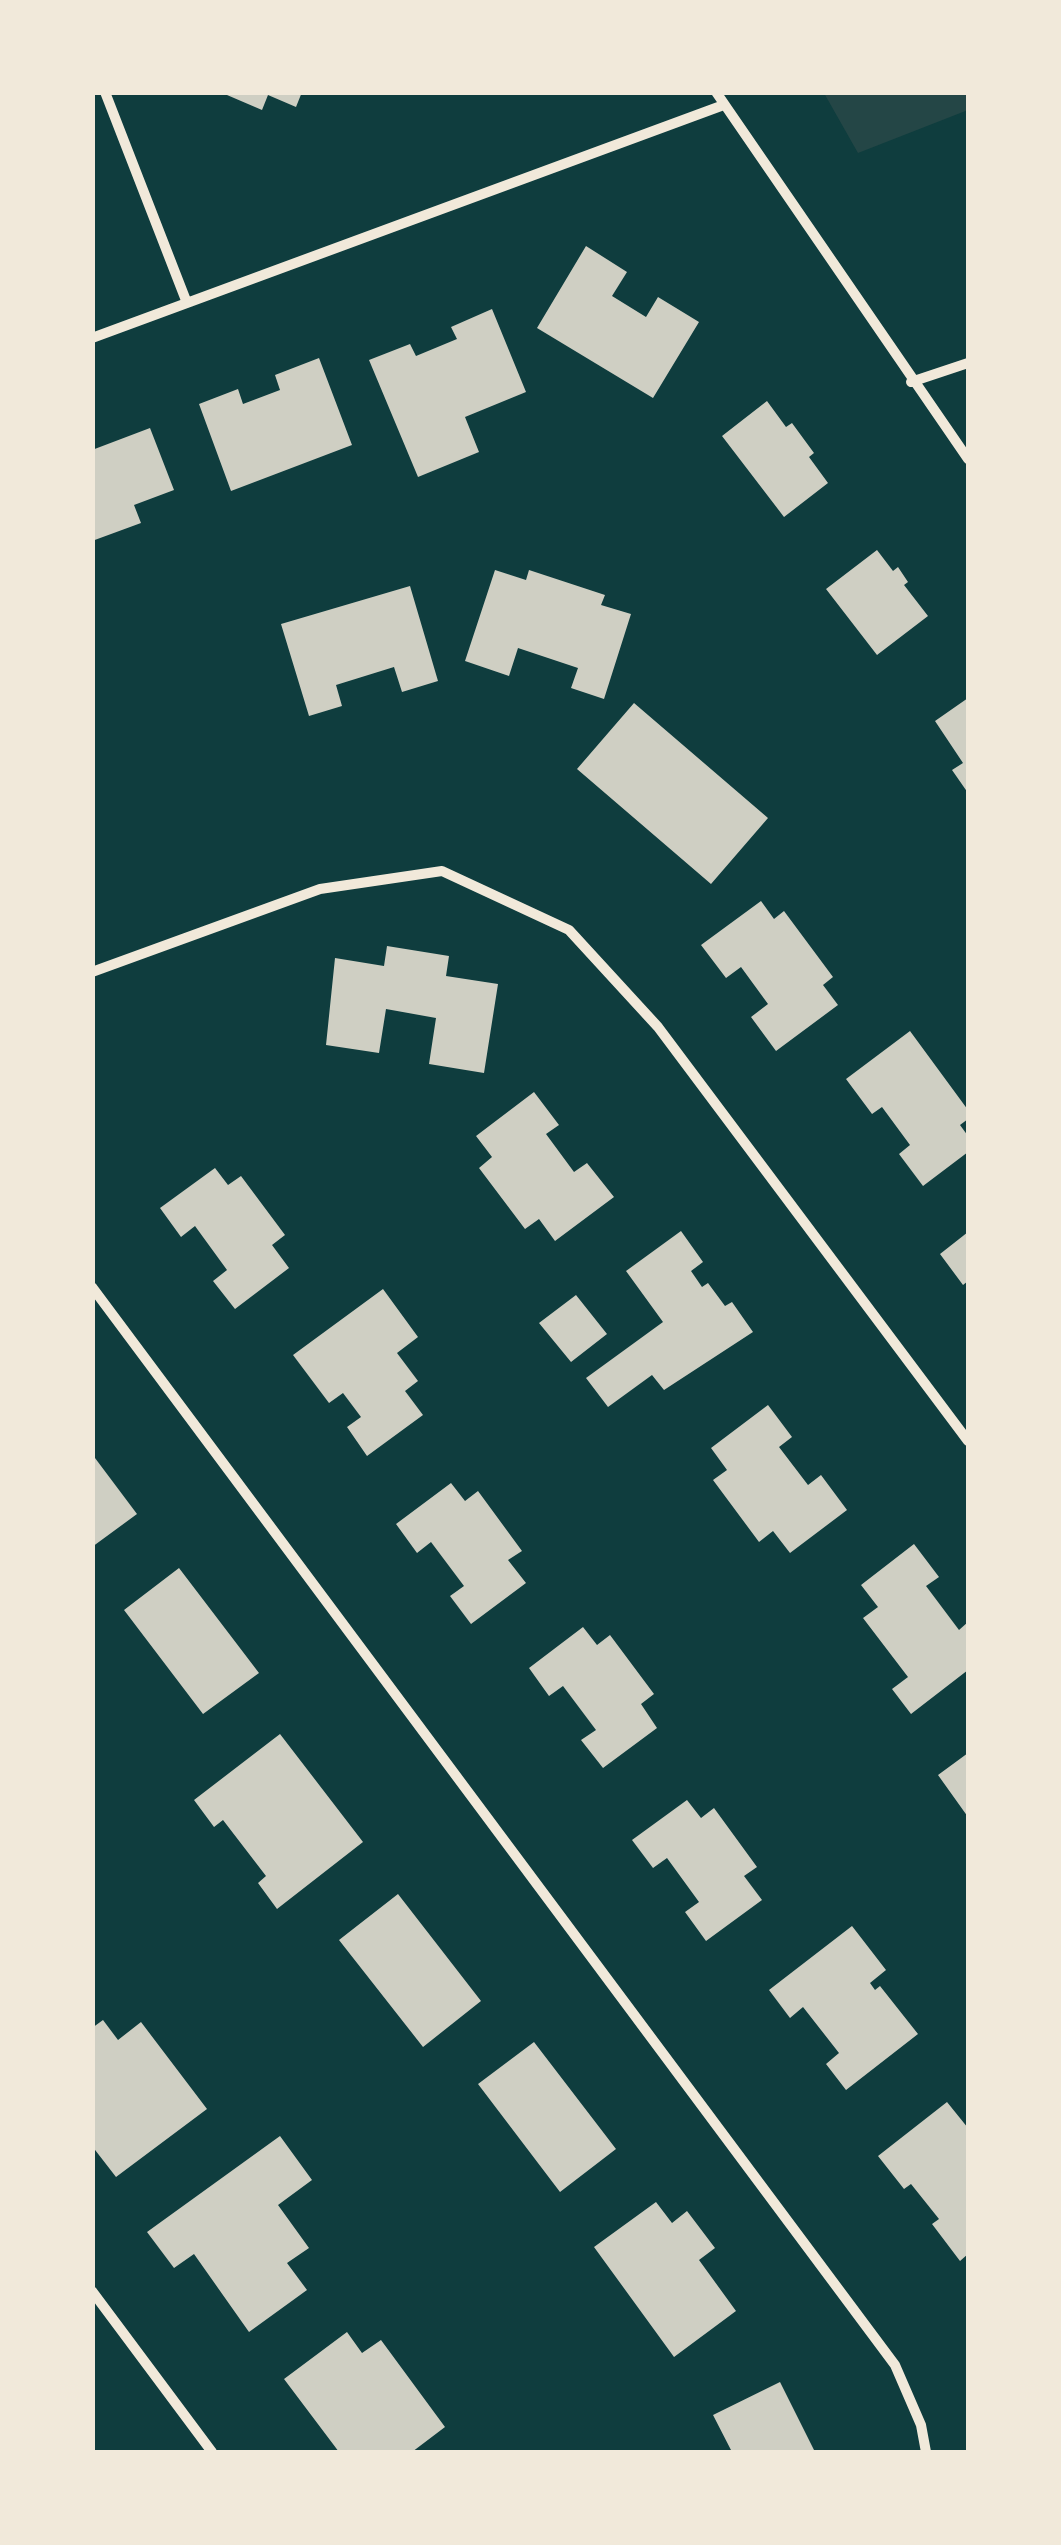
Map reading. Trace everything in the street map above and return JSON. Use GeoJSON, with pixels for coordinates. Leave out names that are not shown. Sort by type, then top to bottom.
{"type":"FeatureCollection","features":[{"type":"Feature","properties":{"kind":"street"},"geometry":{"type":"LineString","coordinates":[[105,92],[187,303]]}},
{"type":"Feature","properties":{"kind":"street"},"geometry":{"type":"LineString","coordinates":[[716,92],[721,106],[968,459]]}},
{"type":"Feature","properties":{"kind":"street"},"geometry":{"type":"LineString","coordinates":[[92,338],[721,106]]}},
{"type":"Feature","properties":{"kind":"street"},"geometry":{"type":"LineString","coordinates":[[912,382],[968,363]]}},
{"type":"Feature","properties":{"kind":"street"},"geometry":{"type":"LineString","coordinates":[[92,972],[320,889],[442,872],[569,930],[658,1027],[968,1441]]}},
{"type":"Feature","properties":{"kind":"street"},"geometry":{"type":"LineString","coordinates":[[92,1286],[895,2365],[921,2426],[926,2452]]}},
{"type":"Feature","properties":{"kind":"street"},"geometry":{"type":"LineString","coordinates":[[92,2290],[212,2452]]}},
{"type":"Feature","properties":{"kind":"shaded area"},"geometry":{"type":"Polygon","coordinates":[[[824,93],[968,93],[968,110],[858,153],[824,93]]]}},
{"type":"Feature","properties":{"kind":"building"},"geometry":{"type":"Polygon","coordinates":[[[220,92],[302,92],[296,107],[268,95],[262,110],[220,92]]]}},
{"type":"Feature","properties":{"kind":"building"},"geometry":{"type":"Polygon","coordinates":[[[586,246],[627,272],[612,296],[646,317],[658,297],[699,322],[653,398],[537,328],[586,246]]]}},
{"type":"Feature","properties":{"kind":"building"},"geometry":{"type":"Polygon","coordinates":[[[492,309],[526,392],[465,417],[479,452],[418,477],[369,360],[410,344],[416,356],[457,339],[451,327],[492,309]]]}},
{"type":"Feature","properties":{"kind":"building"},"geometry":{"type":"Polygon","coordinates":[[[319,358],[352,445],[231,491],[199,404],[238,389],[243,404],[280,390],[275,375],[319,358]]]}},
{"type":"Feature","properties":{"kind":"building"},"geometry":{"type":"Polygon","coordinates":[[[767,401],[786,427],[792,423],[814,453],[809,457],[828,483],[784,517],[722,436],[767,401]]]}},
{"type":"Feature","properties":{"kind":"building"},"geometry":{"type":"Polygon","coordinates":[[[150,428],[174,490],[134,505],[141,523],[92,541],[92,450],[150,428]]]}},
{"type":"Feature","properties":{"kind":"building"},"geometry":{"type":"Polygon","coordinates":[[[877,550],[893,571],[898,567],[908,582],[904,585],[928,616],[877,655],[826,589],[877,550]]]}},
{"type":"Feature","properties":{"kind":"building"},"geometry":{"type":"Polygon","coordinates":[[[495,570],[526,580],[529,570],[605,595],[601,605],[631,614],[604,699],[571,688],[578,668],[518,648],[509,676],[465,661],[495,570]]]}},
{"type":"Feature","properties":{"kind":"building"},"geometry":{"type":"Polygon","coordinates":[[[410,586],[438,681],[402,692],[394,667],[336,685],[342,706],[309,716],[281,624],[410,586]]]}},
{"type":"Feature","properties":{"kind":"building"},"geometry":{"type":"Polygon","coordinates":[[[968,698],[968,793],[952,770],[963,763],[935,721],[968,698]]]}},
{"type":"Feature","properties":{"kind":"building"},"geometry":{"type":"Polygon","coordinates":[[[634,703],[768,818],[711,884],[577,769],[634,703]]]}},
{"type":"Feature","properties":{"kind":"building"},"geometry":{"type":"Polygon","coordinates":[[[761,901],[774,919],[784,911],[833,977],[823,985],[838,1005],[776,1051],[751,1017],[768,1004],[741,967],[726,978],[701,945],[761,901]]]}},
{"type":"Feature","properties":{"kind":"building"},"geometry":{"type":"Polygon","coordinates":[[[387,946],[449,956],[446,976],[498,984],[484,1073],[429,1064],[436,1018],[386,1009],[379,1053],[326,1045],[335,958],[384,966],[387,946]]]}},
{"type":"Feature","properties":{"kind":"building"},"geometry":{"type":"Polygon","coordinates":[[[910,1031],[968,1110],[968,1119],[960,1125],[968,1136],[968,1152],[923,1186],[899,1154],[910,1145],[882,1107],[872,1114],[846,1079],[910,1031]]]}},
{"type":"Feature","properties":{"kind":"building"},"geometry":{"type":"Polygon","coordinates":[[[534,1092],[559,1125],[546,1134],[574,1172],[587,1163],[614,1197],[555,1241],[539,1219],[525,1229],[479,1168],[492,1157],[476,1136],[534,1092]]]}},
{"type":"Feature","properties":{"kind":"building"},"geometry":{"type":"Polygon","coordinates":[[[215,1168],[228,1185],[241,1176],[285,1235],[272,1245],[289,1268],[235,1309],[213,1281],[227,1270],[195,1226],[181,1237],[160,1208],[215,1168]]]}},
{"type":"Feature","properties":{"kind":"building"},"geometry":{"type":"Polygon","coordinates":[[[681,1231],[703,1262],[691,1271],[702,1287],[708,1283],[725,1306],[732,1302],[753,1332],[664,1390],[652,1375],[608,1407],[586,1378],[663,1322],[626,1271],[681,1231]]]}},
{"type":"Feature","properties":{"kind":"building"},"geometry":{"type":"Polygon","coordinates":[[[968,1232],[968,1281],[963,1285],[940,1254],[968,1232]]]}},
{"type":"Feature","properties":{"kind":"building"},"geometry":{"type":"Polygon","coordinates":[[[383,1289],[418,1337],[397,1353],[418,1381],[405,1391],[423,1415],[367,1456],[347,1427],[361,1417],[343,1393],[329,1403],[293,1355],[383,1289]]]}},
{"type":"Feature","properties":{"kind":"building"},"geometry":{"type":"Polygon","coordinates":[[[576,1295],[607,1334],[571,1362],[539,1323],[576,1295]]]}},
{"type":"Feature","properties":{"kind":"building"},"geometry":{"type":"Polygon","coordinates":[[[768,1405],[792,1437],[779,1447],[808,1485],[821,1475],[847,1510],[790,1553],[773,1531],[759,1542],[713,1480],[727,1470],[711,1448],[768,1405]]]}},
{"type":"Feature","properties":{"kind":"building"},"geometry":{"type":"Polygon","coordinates":[[[92,1454],[137,1514],[92,1547],[92,1454]]]}},
{"type":"Feature","properties":{"kind":"building"},"geometry":{"type":"Polygon","coordinates":[[[451,1483],[465,1501],[478,1491],[522,1551],[508,1560],[526,1583],[471,1624],[450,1596],[464,1586],[431,1542],[417,1553],[396,1524],[451,1483]]]}},
{"type":"Feature","properties":{"kind":"building"},"geometry":{"type":"Polygon","coordinates":[[[914,1544],[939,1577],[926,1586],[959,1630],[968,1622],[968,1670],[911,1714],[892,1689],[908,1677],[863,1618],[878,1607],[861,1585],[914,1544]]]}},
{"type":"Feature","properties":{"kind":"building"},"geometry":{"type":"Polygon","coordinates":[[[179,1568],[259,1673],[203,1714],[124,1610],[179,1568]]]}},
{"type":"Feature","properties":{"kind":"building"},"geometry":{"type":"Polygon","coordinates":[[[583,1627],[597,1645],[610,1635],[654,1694],[641,1704],[657,1728],[603,1768],[581,1740],[596,1730],[563,1686],[549,1696],[529,1668],[583,1627]]]}},
{"type":"Feature","properties":{"kind":"building"},"geometry":{"type":"Polygon","coordinates":[[[280,1734],[363,1842],[277,1909],[258,1883],[266,1876],[223,1820],[214,1827],[194,1800],[280,1734]]]}},
{"type":"Feature","properties":{"kind":"building"},"geometry":{"type":"Polygon","coordinates":[[[968,1753],[968,1817],[938,1775],[968,1753]]]}},
{"type":"Feature","properties":{"kind":"building"},"geometry":{"type":"Polygon","coordinates":[[[687,1800],[701,1818],[714,1808],[757,1867],[744,1876],[762,1900],[706,1941],[685,1912],[699,1902],[667,1858],[653,1868],[632,1840],[687,1800]]]}},
{"type":"Feature","properties":{"kind":"building"},"geometry":{"type":"Polygon","coordinates":[[[398,1894],[481,2001],[423,2047],[339,1940],[398,1894]]]}},
{"type":"Feature","properties":{"kind":"building"},"geometry":{"type":"Polygon","coordinates":[[[852,1926],[886,1970],[870,1983],[875,1990],[880,1986],[918,2034],[846,2090],[826,2064],[839,2053],[803,2007],[790,2018],[769,1990],[852,1926]]]}},
{"type":"Feature","properties":{"kind":"building"},"geometry":{"type":"Polygon","coordinates":[[[103,2020],[118,2040],[141,2022],[207,2109],[116,2177],[92,2146],[92,2028],[103,2020]]]}},
{"type":"Feature","properties":{"kind":"building"},"geometry":{"type":"Polygon","coordinates":[[[534,2042],[616,2149],[560,2192],[478,2084],[534,2042]]]}},
{"type":"Feature","properties":{"kind":"building"},"geometry":{"type":"Polygon","coordinates":[[[947,2102],[968,2128],[968,2254],[960,2261],[932,2224],[939,2219],[911,2184],[904,2189],[878,2156],[947,2102]]]}},
{"type":"Feature","properties":{"kind":"building"},"geometry":{"type":"Polygon","coordinates":[[[280,2136],[312,2180],[278,2205],[309,2248],[287,2263],[307,2290],[249,2332],[194,2254],[174,2268],[147,2232],[280,2136]]]}},
{"type":"Feature","properties":{"kind":"building"},"geometry":{"type":"Polygon","coordinates":[[[656,2202],[672,2223],[687,2211],[715,2248],[699,2260],[736,2311],[674,2357],[594,2247],[656,2202]]]}},
{"type":"Feature","properties":{"kind":"building"},"geometry":{"type":"Polygon","coordinates":[[[347,2332],[362,2353],[381,2340],[445,2427],[412,2452],[339,2452],[284,2379],[347,2332]]]}},
{"type":"Feature","properties":{"kind":"building"},"geometry":{"type":"Polygon","coordinates":[[[780,2382],[815,2452],[732,2452],[713,2415],[780,2382]]]}}]}
